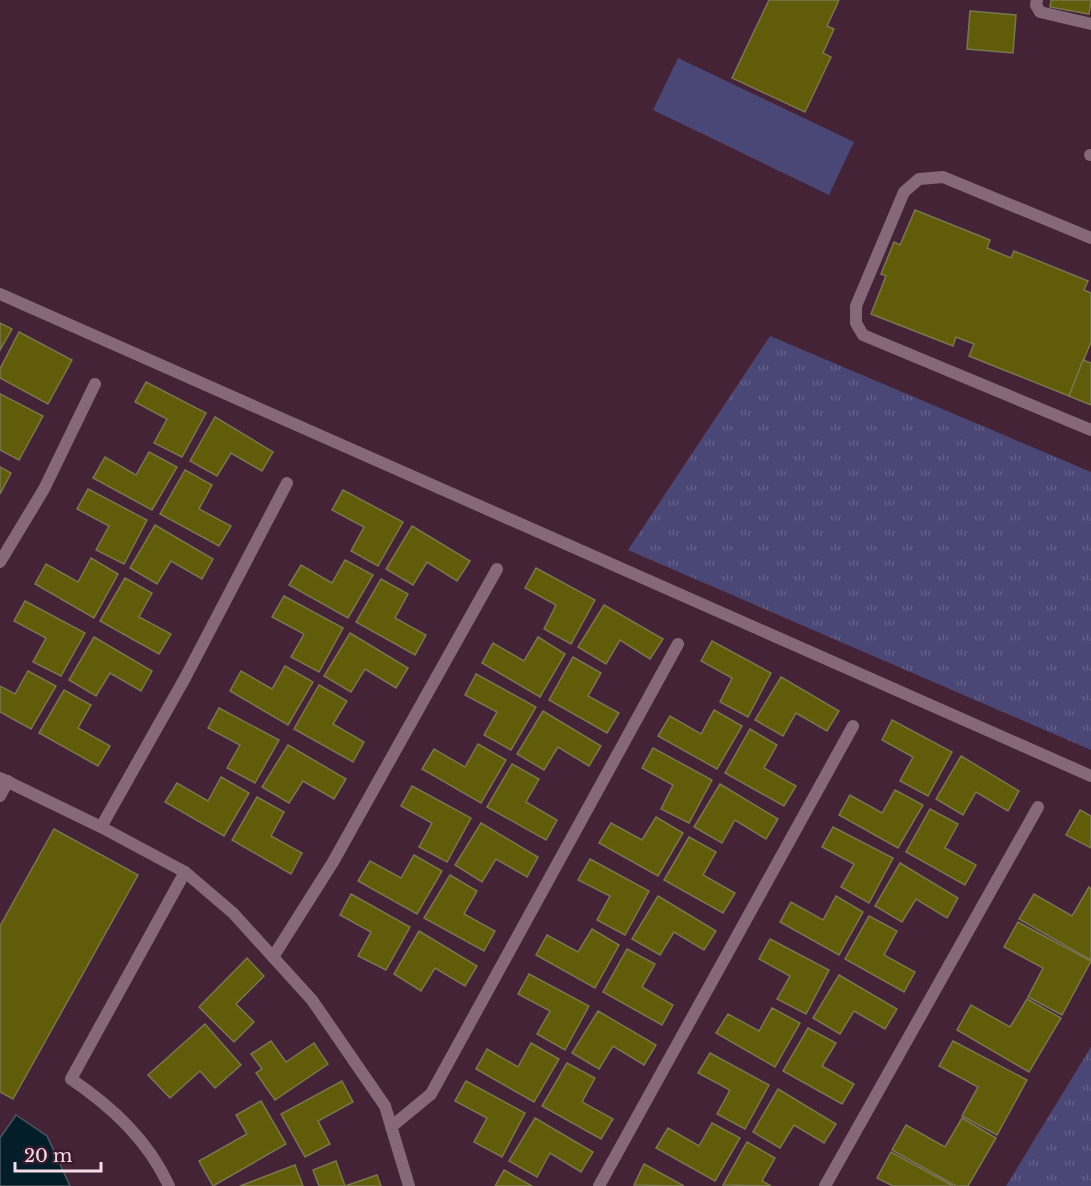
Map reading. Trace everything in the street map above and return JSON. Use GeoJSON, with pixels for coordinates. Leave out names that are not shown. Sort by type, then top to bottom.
{"type":"FeatureCollection","features":[{"type":"Feature","properties":{"kind":"street"},"geometry":{"type":"LineString","coordinates":[[1037,0],[1036,5],[1040,12],[1091,24]]}},
{"type":"Feature","properties":{"kind":"street"},"geometry":{"type":"LineString","coordinates":[[1091,238],[943,177],[919,179],[904,192],[856,306],[856,323],[863,335],[1091,430]]}},
{"type":"Feature","properties":{"kind":"street"},"geometry":{"type":"LineString","coordinates":[[0,294],[1091,776]]}},
{"type":"Feature","properties":{"kind":"street"},"geometry":{"type":"LineString","coordinates":[[0,561],[44,489],[95,384]]}},
{"type":"Feature","properties":{"kind":"street"},"geometry":{"type":"LineString","coordinates":[[101,827],[185,678],[287,483]]}},
{"type":"Feature","properties":{"kind":"street"},"geometry":{"type":"LineString","coordinates":[[273,957],[333,862],[497,569]]}},
{"type":"Feature","properties":{"kind":"street"},"geometry":{"type":"LineString","coordinates":[[391,1127],[430,1094],[678,644]]}},
{"type":"Feature","properties":{"kind":"street"},"geometry":{"type":"LineString","coordinates":[[599,1186],[853,726]]}},
{"type":"Feature","properties":{"kind":"street"},"geometry":{"type":"LineString","coordinates":[[0,796],[4,780],[101,827],[185,872],[233,913],[312,1000],[385,1106],[409,1186]]}},
{"type":"Feature","properties":{"kind":"street"},"geometry":{"type":"LineString","coordinates":[[825,1186],[1038,807]]}},
{"type":"Feature","properties":{"kind":"street"},"geometry":{"type":"LineString","coordinates":[[169,1186],[146,1147],[124,1121],[99,1098],[71,1079],[185,872]]}},
{"type":"Feature","properties":{"kind":"green space"},"geometry":{"type":"Polygon","coordinates":[[[678,58],[854,142],[829,195],[653,110],[678,58]]]}},
{"type":"Feature","properties":{"kind":"green space"},"geometry":{"type":"Polygon","coordinates":[[[770,336],[1091,472],[1091,750],[628,550],[770,336]]]}},
{"type":"Feature","properties":{"kind":"green space"},"geometry":{"type":"Polygon","coordinates":[[[1091,1047],[1091,1186],[1006,1186],[1091,1047]]]}},
{"type":"Feature","properties":{"kind":"water"},"geometry":{"type":"Polygon","coordinates":[[[16,1115],[47,1136],[70,1186],[0,1186],[0,1138],[16,1115]]]}},
{"type":"Feature","properties":{"kind":"building"},"geometry":{"type":"Polygon","coordinates":[[[769,0],[839,0],[827,26],[834,29],[823,53],[831,57],[805,112],[732,78],[769,0]]]}},
{"type":"Feature","properties":{"kind":"building"},"geometry":{"type":"Polygon","coordinates":[[[1051,0],[1091,0],[1089,14],[1050,7],[1051,0]]]}},
{"type":"Feature","properties":{"kind":"building"},"geometry":{"type":"Polygon","coordinates":[[[970,11],[1016,15],[1013,53],[967,49],[970,11]]]}},
{"type":"Feature","properties":{"kind":"building"},"geometry":{"type":"Polygon","coordinates":[[[915,210],[990,240],[987,248],[1011,258],[1014,251],[1088,281],[1084,290],[1091,293],[1091,342],[1069,396],[969,356],[974,344],[956,337],[953,346],[871,314],[886,276],[881,274],[894,242],[900,245],[915,210]]]}},
{"type":"Feature","properties":{"kind":"building"},"geometry":{"type":"Polygon","coordinates":[[[0,323],[12,329],[0,350],[0,323]]]}},
{"type":"Feature","properties":{"kind":"building"},"geometry":{"type":"Polygon","coordinates":[[[19,332],[72,360],[48,404],[0,378],[0,369],[19,332]]]}},
{"type":"Feature","properties":{"kind":"building"},"geometry":{"type":"Polygon","coordinates":[[[1083,360],[1091,363],[1091,405],[1069,396],[1083,360]]]}},
{"type":"Feature","properties":{"kind":"building"},"geometry":{"type":"Polygon","coordinates":[[[146,382],[206,413],[182,457],[154,443],[167,419],[135,402],[146,382]]]}},
{"type":"Feature","properties":{"kind":"building"},"geometry":{"type":"Polygon","coordinates":[[[0,394],[43,416],[19,460],[0,450],[0,394]]]}},
{"type":"Feature","properties":{"kind":"building"},"geometry":{"type":"Polygon","coordinates":[[[215,417],[273,452],[262,471],[231,453],[217,476],[190,461],[215,417]]]}},
{"type":"Feature","properties":{"kind":"building"},"geometry":{"type":"Polygon","coordinates":[[[149,452],[177,467],[152,510],[93,478],[105,457],[136,475],[149,452]]]}},
{"type":"Feature","properties":{"kind":"building"},"geometry":{"type":"Polygon","coordinates":[[[0,467],[11,473],[0,494],[0,467]]]}},
{"type":"Feature","properties":{"kind":"building"},"geometry":{"type":"Polygon","coordinates":[[[185,470],[212,485],[199,509],[231,526],[219,546],[160,514],[185,470]]]}},
{"type":"Feature","properties":{"kind":"building"},"geometry":{"type":"Polygon","coordinates":[[[88,489],[147,520],[124,564],[96,550],[109,526],[77,509],[88,489]]]}},
{"type":"Feature","properties":{"kind":"building"},"geometry":{"type":"Polygon","coordinates":[[[343,490],[403,522],[378,566],[351,551],[364,527],[332,510],[343,490]]]}},
{"type":"Feature","properties":{"kind":"building"},"geometry":{"type":"Polygon","coordinates":[[[155,525],[213,559],[202,579],[171,561],[157,584],[130,568],[155,525]]]}},
{"type":"Feature","properties":{"kind":"building"},"geometry":{"type":"Polygon","coordinates":[[[412,526],[470,561],[457,581],[427,562],[413,585],[386,569],[412,526]]]}},
{"type":"Feature","properties":{"kind":"building"},"geometry":{"type":"Polygon","coordinates":[[[91,558],[118,574],[94,618],[35,584],[46,564],[78,582],[91,558]]]}},
{"type":"Feature","properties":{"kind":"building"},"geometry":{"type":"Polygon","coordinates":[[[345,560],[373,575],[348,618],[289,585],[301,565],[332,583],[345,560]]]}},
{"type":"Feature","properties":{"kind":"building"},"geometry":{"type":"Polygon","coordinates":[[[536,568],[595,600],[571,644],[544,629],[556,605],[525,588],[536,568]]]}},
{"type":"Feature","properties":{"kind":"building"},"geometry":{"type":"Polygon","coordinates":[[[125,578],[152,593],[139,617],[171,634],[159,654],[100,621],[125,578]]]}},
{"type":"Feature","properties":{"kind":"building"},"geometry":{"type":"Polygon","coordinates":[[[381,579],[408,594],[395,618],[426,635],[415,655],[356,622],[381,579]]]}},
{"type":"Feature","properties":{"kind":"building"},"geometry":{"type":"Polygon","coordinates":[[[284,596],[343,628],[319,672],[291,657],[304,634],[272,617],[284,596]]]}},
{"type":"Feature","properties":{"kind":"building"},"geometry":{"type":"Polygon","coordinates":[[[25,601],[85,633],[61,676],[33,662],[46,638],[14,621],[25,601]]]}},
{"type":"Feature","properties":{"kind":"building"},"geometry":{"type":"Polygon","coordinates":[[[604,605],[663,639],[650,659],[620,640],[606,664],[578,647],[604,605]]]}},
{"type":"Feature","properties":{"kind":"building"},"geometry":{"type":"Polygon","coordinates":[[[350,633],[408,668],[396,688],[365,669],[351,692],[324,676],[350,633]]]}},
{"type":"Feature","properties":{"kind":"building"},"geometry":{"type":"Polygon","coordinates":[[[94,637],[152,671],[141,691],[110,673],[96,696],[69,680],[94,637]]]}},
{"type":"Feature","properties":{"kind":"building"},"geometry":{"type":"Polygon","coordinates":[[[538,637],[565,654],[540,697],[482,663],[493,643],[524,661],[538,637]]]}},
{"type":"Feature","properties":{"kind":"building"},"geometry":{"type":"Polygon","coordinates":[[[712,641],[771,673],[748,717],[720,702],[732,678],[701,661],[712,641]]]}},
{"type":"Feature","properties":{"kind":"building"},"geometry":{"type":"Polygon","coordinates":[[[573,657],[601,673],[588,696],[619,713],[607,733],[549,700],[573,657]]]}},
{"type":"Feature","properties":{"kind":"building"},"geometry":{"type":"Polygon","coordinates":[[[285,666],[313,682],[288,725],[230,691],[241,671],[272,689],[285,666]]]}},
{"type":"Feature","properties":{"kind":"building"},"geometry":{"type":"Polygon","coordinates":[[[28,671],[56,686],[31,729],[0,712],[0,686],[15,694],[28,671]]]}},
{"type":"Feature","properties":{"kind":"building"},"geometry":{"type":"Polygon","coordinates":[[[476,674],[536,707],[511,750],[484,735],[497,712],[465,695],[476,674]]]}},
{"type":"Feature","properties":{"kind":"building"},"geometry":{"type":"Polygon","coordinates":[[[781,677],[839,711],[827,731],[796,713],[783,736],[755,720],[781,677]]]}},
{"type":"Feature","properties":{"kind":"building"},"geometry":{"type":"Polygon","coordinates":[[[319,685],[347,701],[333,724],[364,742],[353,762],[294,729],[319,685]]]}},
{"type":"Feature","properties":{"kind":"building"},"geometry":{"type":"Polygon","coordinates":[[[64,690],[91,705],[78,728],[110,746],[98,766],[39,733],[64,690]]]}},
{"type":"Feature","properties":{"kind":"building"},"geometry":{"type":"Polygon","coordinates":[[[219,708],[279,740],[255,783],[227,768],[240,745],[208,728],[219,708]]]}},
{"type":"Feature","properties":{"kind":"building"},"geometry":{"type":"Polygon","coordinates":[[[714,710],[742,726],[717,769],[658,736],[670,716],[701,734],[714,710]]]}},
{"type":"Feature","properties":{"kind":"building"},"geometry":{"type":"Polygon","coordinates":[[[543,711],[601,746],[589,766],[558,747],[544,770],[517,754],[543,711]]]}},
{"type":"Feature","properties":{"kind":"building"},"geometry":{"type":"Polygon","coordinates":[[[892,720],[952,752],[928,796],[900,781],[913,757],[882,740],[892,720]]]}},
{"type":"Feature","properties":{"kind":"building"},"geometry":{"type":"Polygon","coordinates":[[[750,729],[777,745],[764,768],[796,786],[784,806],[725,773],[750,729]]]}},
{"type":"Feature","properties":{"kind":"building"},"geometry":{"type":"Polygon","coordinates":[[[478,744],[506,760],[481,803],[422,769],[434,749],[465,767],[478,744]]]}},
{"type":"Feature","properties":{"kind":"building"},"geometry":{"type":"Polygon","coordinates":[[[288,745],[346,779],[334,799],[303,781],[289,803],[262,787],[288,745]]]}},
{"type":"Feature","properties":{"kind":"building"},"geometry":{"type":"Polygon","coordinates":[[[653,748],[712,780],[689,823],[661,809],[673,785],[642,768],[653,748]]]}},
{"type":"Feature","properties":{"kind":"building"},"geometry":{"type":"Polygon","coordinates":[[[961,756],[1019,791],[1008,811],[976,792],[963,815],[936,799],[961,756]]]}},
{"type":"Feature","properties":{"kind":"building"},"geometry":{"type":"Polygon","coordinates":[[[512,764],[539,779],[526,802],[557,820],[546,840],[487,807],[512,764]]]}},
{"type":"Feature","properties":{"kind":"building"},"geometry":{"type":"Polygon","coordinates":[[[221,777],[249,793],[224,836],[165,802],[177,783],[208,801],[221,777]]]}},
{"type":"Feature","properties":{"kind":"building"},"geometry":{"type":"Polygon","coordinates":[[[720,784],[778,819],[766,839],[735,820],[722,843],[694,827],[720,784]]]}},
{"type":"Feature","properties":{"kind":"building"},"geometry":{"type":"Polygon","coordinates":[[[412,786],[471,818],[447,862],[419,847],[432,823],[401,806],[412,786]]]}},
{"type":"Feature","properties":{"kind":"building"},"geometry":{"type":"Polygon","coordinates":[[[895,790],[923,805],[898,848],[839,815],[850,795],[882,813],[895,790]]]}},
{"type":"Feature","properties":{"kind":"building"},"geometry":{"type":"Polygon","coordinates":[[[257,797],[284,812],[271,836],[302,853],[291,874],[232,840],[257,797]]]}},
{"type":"Feature","properties":{"kind":"building"},"geometry":{"type":"Polygon","coordinates":[[[930,809],[958,824],[945,848],[976,865],[965,885],[906,852],[930,809]]]}},
{"type":"Feature","properties":{"kind":"building"},"geometry":{"type":"Polygon","coordinates":[[[1080,810],[1091,816],[1091,848],[1066,835],[1080,810]]]}},
{"type":"Feature","properties":{"kind":"building"},"geometry":{"type":"Polygon","coordinates":[[[656,817],[683,833],[658,876],[599,843],[611,823],[642,840],[656,817]]]}},
{"type":"Feature","properties":{"kind":"building"},"geometry":{"type":"Polygon","coordinates":[[[481,823],[538,857],[527,877],[496,859],[482,882],[455,865],[481,823]]]}},
{"type":"Feature","properties":{"kind":"building"},"geometry":{"type":"Polygon","coordinates":[[[833,827],[893,858],[869,903],[841,887],[854,864],[822,847],[833,827]]]}},
{"type":"Feature","properties":{"kind":"building"},"geometry":{"type":"Polygon","coordinates":[[[54,829],[138,875],[13,1099],[0,1092],[0,926],[54,829]]]}},
{"type":"Feature","properties":{"kind":"building"},"geometry":{"type":"Polygon","coordinates":[[[689,837],[716,852],[703,875],[735,893],[723,913],[664,880],[689,837]]]}},
{"type":"Feature","properties":{"kind":"building"},"geometry":{"type":"Polygon","coordinates":[[[414,855],[442,871],[417,914],[358,881],[370,861],[401,878],[414,855]]]}},
{"type":"Feature","properties":{"kind":"building"},"geometry":{"type":"Polygon","coordinates":[[[590,859],[649,891],[625,935],[597,920],[610,896],[578,880],[590,859]]]}},
{"type":"Feature","properties":{"kind":"building"},"geometry":{"type":"Polygon","coordinates":[[[900,863],[958,898],[947,918],[916,899],[902,922],[875,906],[900,863]]]}},
{"type":"Feature","properties":{"kind":"building"},"geometry":{"type":"Polygon","coordinates":[[[450,875],[477,891],[464,914],[495,931],[484,951],[424,918],[450,875]]]}},
{"type":"Feature","properties":{"kind":"building"},"geometry":{"type":"Polygon","coordinates":[[[1089,887],[1091,889],[1091,960],[1019,919],[1034,894],[1072,916],[1089,887]]]}},
{"type":"Feature","properties":{"kind":"building"},"geometry":{"type":"Polygon","coordinates":[[[351,894],[410,927],[386,970],[358,956],[371,932],[340,915],[351,894]]]}},
{"type":"Feature","properties":{"kind":"building"},"geometry":{"type":"Polygon","coordinates":[[[658,896],[716,931],[704,950],[674,932],[660,955],[632,939],[658,896]]]}},
{"type":"Feature","properties":{"kind":"building"},"geometry":{"type":"Polygon","coordinates":[[[836,896],[863,912],[839,955],[780,922],[791,902],[823,920],[836,896]]]}},
{"type":"Feature","properties":{"kind":"building"},"geometry":{"type":"Polygon","coordinates":[[[869,916],[897,931],[884,955],[915,972],[904,992],[845,959],[869,916]]]}},
{"type":"Feature","properties":{"kind":"building"},"geometry":{"type":"Polygon","coordinates":[[[1018,922],[1091,961],[1062,1015],[1028,997],[1043,968],[1004,947],[1018,922]]]}},
{"type":"Feature","properties":{"kind":"building"},"geometry":{"type":"Polygon","coordinates":[[[592,929],[619,945],[595,988],[536,955],[547,935],[578,952],[592,929]]]}},
{"type":"Feature","properties":{"kind":"building"},"geometry":{"type":"Polygon","coordinates":[[[419,931],[477,966],[465,986],[435,968],[421,991],[394,974],[419,931]]]}},
{"type":"Feature","properties":{"kind":"building"},"geometry":{"type":"Polygon","coordinates":[[[770,939],[829,970],[806,1014],[777,999],[790,976],[759,959],[770,939]]]}},
{"type":"Feature","properties":{"kind":"building"},"geometry":{"type":"Polygon","coordinates":[[[627,949],[655,964],[642,987],[673,1005],[662,1025],[603,992],[627,949]]]}},
{"type":"Feature","properties":{"kind":"building"},"geometry":{"type":"Polygon","coordinates":[[[247,958],[264,976],[236,1004],[254,1022],[234,1042],[199,1007],[247,958]]]}},
{"type":"Feature","properties":{"kind":"building"},"geometry":{"type":"Polygon","coordinates":[[[529,974],[589,1006],[565,1050],[537,1034],[550,1011],[518,994],[529,974]]]}},
{"type":"Feature","properties":{"kind":"building"},"geometry":{"type":"Polygon","coordinates":[[[839,975],[897,1009],[885,1029],[854,1011],[840,1034],[813,1018],[839,975]]]}},
{"type":"Feature","properties":{"kind":"building"},"geometry":{"type":"Polygon","coordinates":[[[1027,999],[1061,1018],[1029,1072],[957,1030],[971,1005],[1010,1027],[1027,999]]]}},
{"type":"Feature","properties":{"kind":"building"},"geometry":{"type":"Polygon","coordinates":[[[772,1008],[800,1023],[775,1067],[716,1033],[728,1014],[759,1031],[772,1008]]]}},
{"type":"Feature","properties":{"kind":"building"},"geometry":{"type":"Polygon","coordinates":[[[598,1011],[656,1045],[644,1065],[613,1046],[599,1069],[572,1053],[598,1011]]]}},
{"type":"Feature","properties":{"kind":"building"},"geometry":{"type":"Polygon","coordinates":[[[205,1024],[241,1065],[215,1088],[200,1071],[170,1098],[148,1075],[205,1024]]]}},
{"type":"Feature","properties":{"kind":"building"},"geometry":{"type":"Polygon","coordinates":[[[808,1028],[836,1043],[822,1066],[854,1084],[842,1104],[783,1071],[808,1028]]]}},
{"type":"Feature","properties":{"kind":"building"},"geometry":{"type":"Polygon","coordinates":[[[271,1041],[286,1062],[314,1043],[328,1064],[275,1100],[256,1073],[262,1069],[251,1054],[271,1041]]]}},
{"type":"Feature","properties":{"kind":"building"},"geometry":{"type":"Polygon","coordinates":[[[953,1041],[1027,1080],[997,1135],[962,1116],[978,1087],[939,1066],[953,1041]]]}},
{"type":"Feature","properties":{"kind":"building"},"geometry":{"type":"Polygon","coordinates":[[[531,1043],[559,1059],[534,1102],[476,1069],[487,1049],[518,1067],[531,1043]]]}},
{"type":"Feature","properties":{"kind":"building"},"geometry":{"type":"Polygon","coordinates":[[[710,1053],[769,1085],[745,1129],[717,1114],[730,1090],[698,1073],[710,1053]]]}},
{"type":"Feature","properties":{"kind":"building"},"geometry":{"type":"Polygon","coordinates":[[[567,1063],[595,1078],[582,1102],[613,1119],[601,1139],[542,1106],[567,1063]]]}},
{"type":"Feature","properties":{"kind":"building"},"geometry":{"type":"Polygon","coordinates":[[[342,1081],[353,1102],[318,1121],[330,1144],[305,1157],[281,1114],[342,1081]]]}},
{"type":"Feature","properties":{"kind":"building"},"geometry":{"type":"Polygon","coordinates":[[[466,1081],[525,1113],[502,1157],[474,1142],[487,1118],[455,1101],[466,1081]]]}},
{"type":"Feature","properties":{"kind":"building"},"geometry":{"type":"Polygon","coordinates":[[[778,1089],[836,1124],[824,1143],[794,1125],[780,1148],[753,1132],[778,1089]]]}},
{"type":"Feature","properties":{"kind":"building"},"geometry":{"type":"Polygon","coordinates":[[[261,1101],[286,1144],[213,1186],[199,1161],[247,1134],[236,1115],[261,1101]]]}},
{"type":"Feature","properties":{"kind":"building"},"geometry":{"type":"Polygon","coordinates":[[[535,1118],[593,1152],[581,1172],[550,1153],[537,1177],[509,1161],[535,1118]]]}},
{"type":"Feature","properties":{"kind":"building"},"geometry":{"type":"Polygon","coordinates":[[[962,1118],[996,1138],[968,1186],[956,1186],[892,1150],[906,1125],[945,1147],[962,1118]]]}},
{"type":"Feature","properties":{"kind":"building"},"geometry":{"type":"Polygon","coordinates":[[[712,1123],[740,1138],[715,1181],[656,1148],[668,1128],[699,1146],[712,1123]]]}},
{"type":"Feature","properties":{"kind":"building"},"geometry":{"type":"Polygon","coordinates":[[[747,1142],[775,1158],[762,1181],[771,1186],[723,1185],[747,1142]]]}},
{"type":"Feature","properties":{"kind":"building"},"geometry":{"type":"Polygon","coordinates":[[[891,1152],[953,1186],[893,1186],[877,1178],[891,1152]]]}},
{"type":"Feature","properties":{"kind":"building"},"geometry":{"type":"Polygon","coordinates":[[[336,1161],[345,1186],[319,1186],[313,1170],[336,1161]]]}},
{"type":"Feature","properties":{"kind":"building"},"geometry":{"type":"Polygon","coordinates":[[[644,1164],[684,1186],[634,1185],[644,1164]]]}},
{"type":"Feature","properties":{"kind":"building"},"geometry":{"type":"Polygon","coordinates":[[[295,1165],[303,1186],[240,1186],[295,1165]]]}},
{"type":"Feature","properties":{"kind":"building"},"geometry":{"type":"Polygon","coordinates":[[[504,1170],[532,1186],[495,1186],[504,1170]]]}},
{"type":"Feature","properties":{"kind":"building"},"geometry":{"type":"Polygon","coordinates":[[[377,1175],[381,1186],[345,1186],[377,1175]]]}}]}
